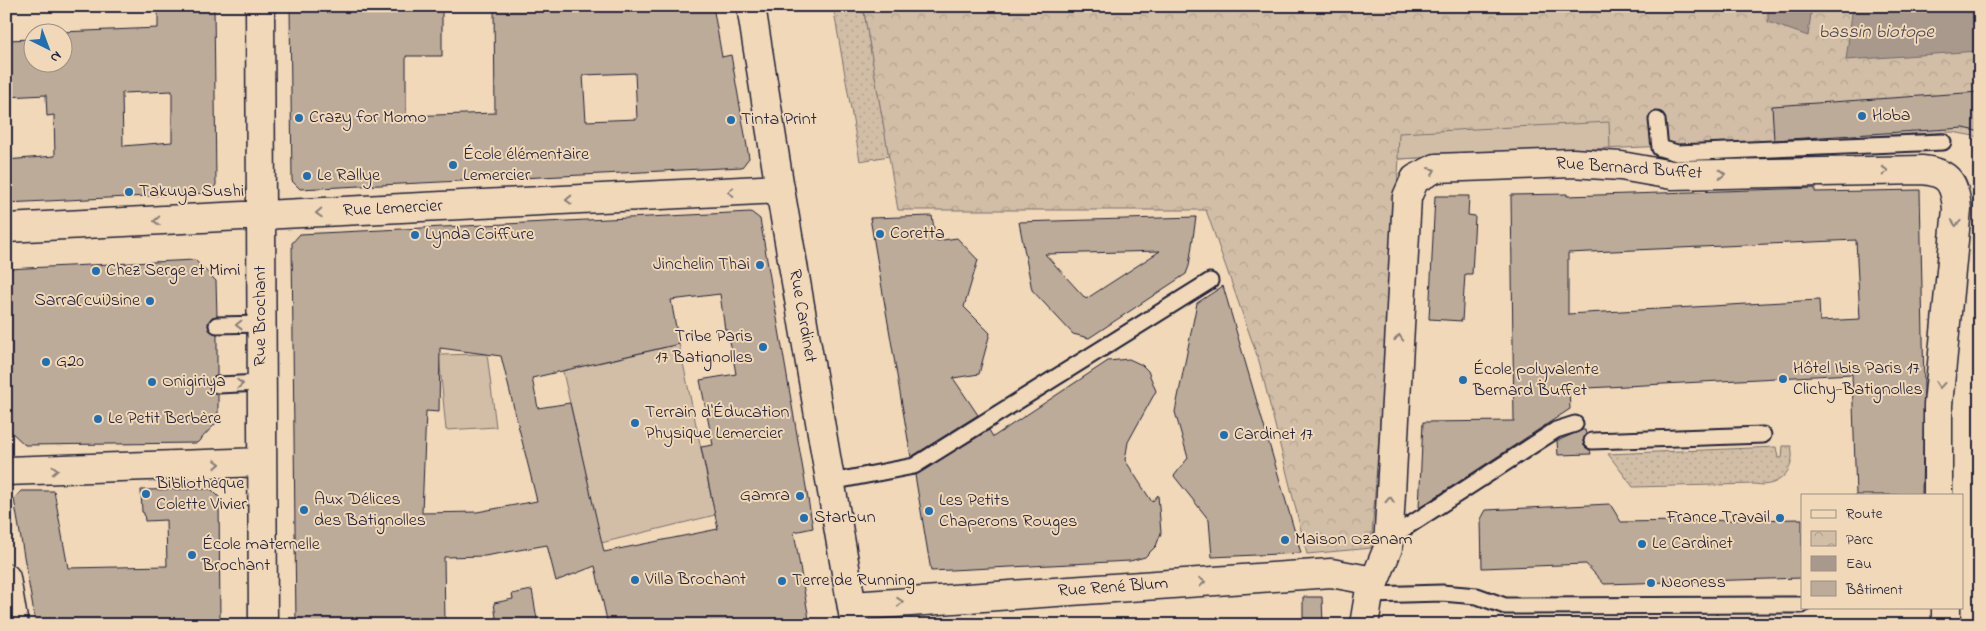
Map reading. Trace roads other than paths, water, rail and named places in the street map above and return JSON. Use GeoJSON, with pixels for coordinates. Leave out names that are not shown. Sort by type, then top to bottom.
{"type":"FeatureCollection","features":[{"type":"Feature","properties":{"kind":"street","name":"Rue Brochant"},"geometry":{"type":"LineString","coordinates":[[260,6],[263,625]]}},
{"type":"Feature","properties":{"kind":"street","name":"Rue Cardinet"},"geometry":{"type":"LineString","coordinates":[[751,6],[780,189],[853,616]]}},
{"type":"Feature","properties":{"kind":"street","name":"Rue Bernard Buffet"},"geometry":{"type":"LineString","coordinates":[[1364,625],[1371,588],[1388,548],[1407,197],[1415,179],[1436,168],[1572,164],[1622,166],[1672,175],[1922,170],[1936,172],[1946,177],[1953,187],[1957,209],[1938,405],[1938,494]]}},
{"type":"Feature","properties":{"kind":"street","name":"Rue Lemercier"},"geometry":{"type":"LineString","coordinates":[[6,228],[780,189]]}},
{"type":"Feature","properties":{"kind":"street"},"geometry":{"type":"LineString","coordinates":[[6,471],[262,462]]}},
{"type":"Feature","properties":{"kind":"street","name":"Rue René Blum"},"geometry":{"type":"LineString","coordinates":[[853,616],[1331,573],[1371,588]]}},
{"type":"Feature","properties":{"kind":"street"},"geometry":{"type":"LineString","coordinates":[[6,578],[14,625]]}},
{"type":"Feature","properties":{"kind":"street"},"geometry":{"type":"LineString","coordinates":[[1946,608],[1946,625]]}},
{"type":"Feature","properties":{"kind":"lane"},"geometry":{"type":"LineString","coordinates":[[1657,120],[1660,148],[1677,153],[1943,142]]}},
{"type":"Feature","properties":{"kind":"lane"},"geometry":{"type":"LineString","coordinates":[[831,482],[914,466],[1210,281]]}},
{"type":"Feature","properties":{"kind":"lane"},"geometry":{"type":"LineString","coordinates":[[217,325],[262,324]]}},
{"type":"Feature","properties":{"kind":"lane"},"geometry":{"type":"LineString","coordinates":[[218,385],[262,383]]}},
{"type":"Feature","properties":{"kind":"lane"},"geometry":{"type":"LineString","coordinates":[[1388,539],[1556,430],[1575,424]]}},
{"type":"Feature","properties":{"kind":"lane"},"geometry":{"type":"LineString","coordinates":[[1592,441],[1762,435]]}},
{"type":"Feature","properties":{"kind":"lane"},"geometry":{"type":"LineString","coordinates":[[1371,588],[1477,596],[1505,606],[1801,605]]}},
{"type":"Feature","properties":{"kind":"water"},"geometry":{"type":"Polygon","coordinates":[[[1768,6],[1812,6],[1808,36],[1768,22],[1768,6]]]}},
{"type":"Feature","properties":{"kind":"water","name":"bassin biotope"},"geometry":{"type":"Polygon","coordinates":[[[1853,6],[1980,6],[1980,46],[1978,51],[1846,60],[1853,6]]]}},
{"type":"Feature","properties":{"kind":"place","name":"Hoba"},"geometry":{"type":"Point","coordinates":[1862,116]}},
{"type":"Feature","properties":{"kind":"place","name":"Crazy for Momo"},"geometry":{"type":"Point","coordinates":[299,118]}},
{"type":"Feature","properties":{"kind":"place","name":"Tinta Print"},"geometry":{"type":"Point","coordinates":[731,120]}},
{"type":"Feature","properties":{"kind":"place","name":"École élémentaire Lemercier"},"geometry":{"type":"Point","coordinates":[453,165]}},
{"type":"Feature","properties":{"kind":"place","name":"Le Rallye"},"geometry":{"type":"Point","coordinates":[307,176]}},
{"type":"Feature","properties":{"kind":"place","name":"Takuya Sushi"},"geometry":{"type":"Point","coordinates":[129,192]}},
{"type":"Feature","properties":{"kind":"place","name":"Coretta"},"geometry":{"type":"Point","coordinates":[880,234]}},
{"type":"Feature","properties":{"kind":"place","name":"Lynda Coiffure"},"geometry":{"type":"Point","coordinates":[415,235]}},
{"type":"Feature","properties":{"kind":"place","name":"Jinchelin Thai"},"geometry":{"type":"Point","coordinates":[760,265]}},
{"type":"Feature","properties":{"kind":"place","name":"Chez Serge et Mimi"},"geometry":{"type":"Point","coordinates":[96,271]}},
{"type":"Feature","properties":{"kind":"place","name":"Sarra(cui)sine"},"geometry":{"type":"Point","coordinates":[150,301]}},
{"type":"Feature","properties":{"kind":"place","name":"Tribe Paris 17 Batignolles"},"geometry":{"type":"Point","coordinates":[763,347]}},
{"type":"Feature","properties":{"kind":"place","name":"G20"},"geometry":{"type":"Point","coordinates":[46,362]}},
{"type":"Feature","properties":{"kind":"place","name":"Hôtel Ibis Paris 17 Clichy-Batignolles"},"geometry":{"type":"Point","coordinates":[1783,379]}},
{"type":"Feature","properties":{"kind":"place","name":"École polyvalente Bernard Buffet"},"geometry":{"type":"Point","coordinates":[1463,380]}},
{"type":"Feature","properties":{"kind":"place","name":"Onigiriya"},"geometry":{"type":"Point","coordinates":[152,382]}},
{"type":"Feature","properties":{"kind":"place","name":"Le Petit Berbère"},"geometry":{"type":"Point","coordinates":[98,419]}},
{"type":"Feature","properties":{"kind":"place","name":"Terrain d'Éducation Physique Lemercier"},"geometry":{"type":"Point","coordinates":[635,423]}},
{"type":"Feature","properties":{"kind":"place","name":"Cardinet 17"},"geometry":{"type":"Point","coordinates":[1224,435]}},
{"type":"Feature","properties":{"kind":"place","name":"Bibliothèque Colette Vivier"},"geometry":{"type":"Point","coordinates":[146,494]}},
{"type":"Feature","properties":{"kind":"place","name":"Gamra"},"geometry":{"type":"Point","coordinates":[800,496]}},
{"type":"Feature","properties":{"kind":"place","name":"Aux Délices des Batignolles"},"geometry":{"type":"Point","coordinates":[304,510]}},
{"type":"Feature","properties":{"kind":"place","name":"Les Petits Chaperons Rouges"},"geometry":{"type":"Point","coordinates":[929,511]}},
{"type":"Feature","properties":{"kind":"place","name":"Starbun"},"geometry":{"type":"Point","coordinates":[804,518]}},
{"type":"Feature","properties":{"kind":"place","name":"France Travail"},"geometry":{"type":"Point","coordinates":[1780,518]}},
{"type":"Feature","properties":{"kind":"place","name":"Maison Ozanam"},"geometry":{"type":"Point","coordinates":[1285,540]}},
{"type":"Feature","properties":{"kind":"place","name":"Le Cardinet"},"geometry":{"type":"Point","coordinates":[1642,544]}},
{"type":"Feature","properties":{"kind":"place","name":"École maternelle Brochant"},"geometry":{"type":"Point","coordinates":[192,555]}},
{"type":"Feature","properties":{"kind":"place","name":"Villa Brochant"},"geometry":{"type":"Point","coordinates":[635,580]}},
{"type":"Feature","properties":{"kind":"place","name":"Terre de Running"},"geometry":{"type":"Point","coordinates":[782,581]}},
{"type":"Feature","properties":{"kind":"place","name":"Neoness"},"geometry":{"type":"Point","coordinates":[1651,583]}}]}
